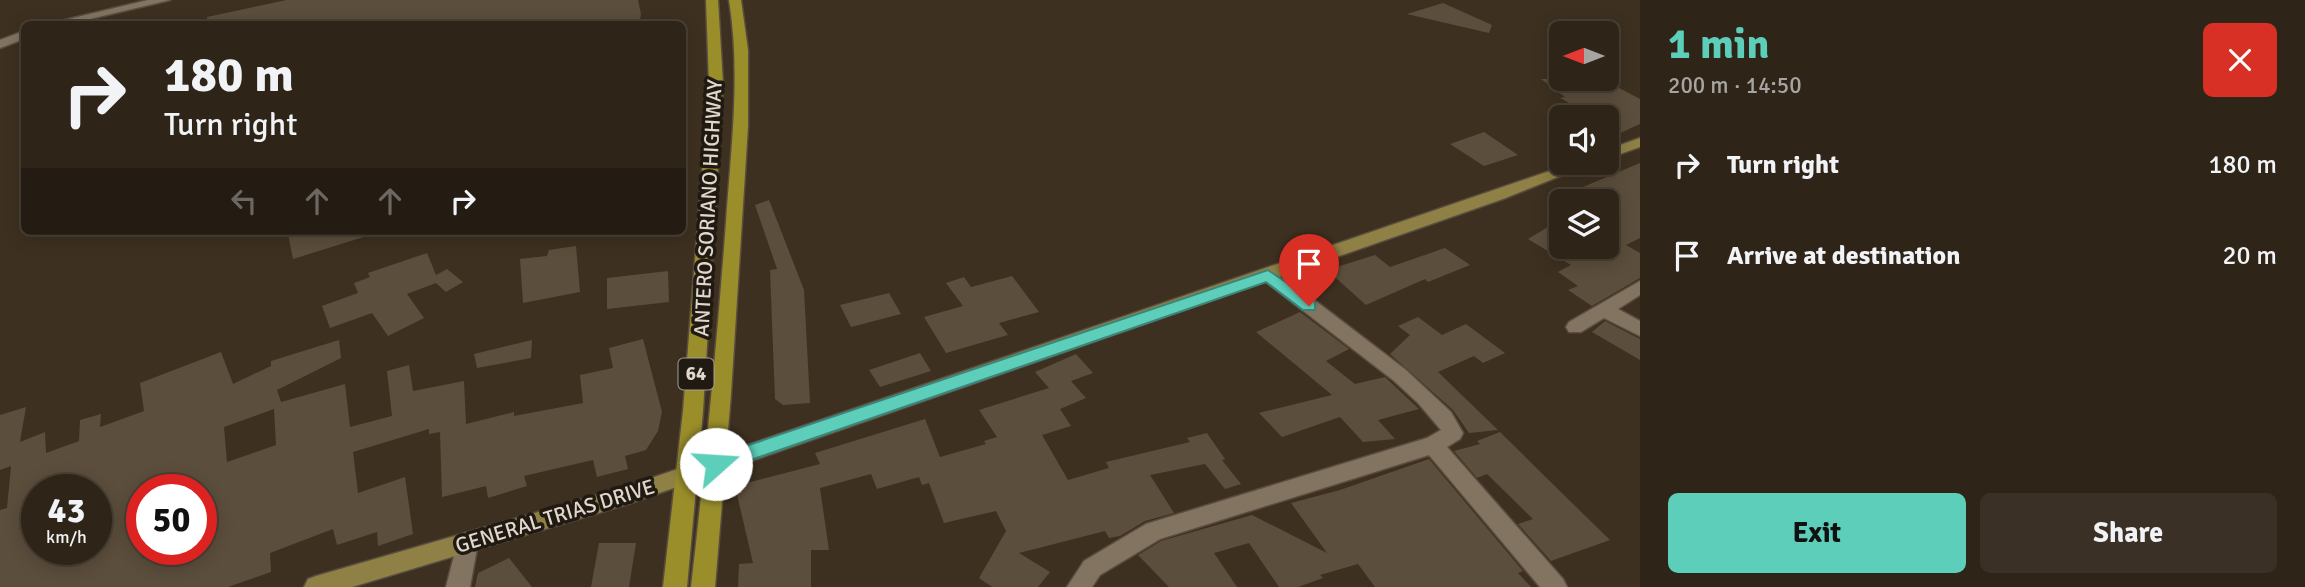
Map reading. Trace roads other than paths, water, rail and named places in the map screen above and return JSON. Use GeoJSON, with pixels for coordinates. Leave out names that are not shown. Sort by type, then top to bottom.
{"type":"FeatureCollection","features":[{"type":"Feature","properties":{"kind":"main road","name":"ANTERO SORIANO HIGHWAY"},"geometry":{"type":"LineString","coordinates":[[675,587],[687,474],[716,84],[712,0]]}},
{"type":"Feature","properties":{"kind":"main road","name":"ANTERO SORIANO HIGHWAY"},"geometry":{"type":"LineString","coordinates":[[703,587],[716,464],[740,114],[740,48],[735,0]]}},
{"type":"Feature","properties":{"kind":"main road"},"geometry":{"type":"LineString","coordinates":[[1619,150],[1639,143]]}},
{"type":"Feature","properties":{"kind":"main road","name":"GENERAL TRIAS DRIVE"},"geometry":{"type":"LineString","coordinates":[[316,587],[367,579],[467,543],[687,474],[1552,175]]}},
{"type":"Feature","properties":{"kind":"street"},"geometry":{"type":"LineString","coordinates":[[68,21],[164,0]]}},
{"type":"Feature","properties":{"kind":"street"},"geometry":{"type":"LineString","coordinates":[[0,44],[21,36]]}},
{"type":"Feature","properties":{"kind":"street"},"geometry":{"type":"LineString","coordinates":[[1079,587],[1092,568],[1154,531],[1433,445],[1453,433],[1446,418],[1410,384],[1268,275]]}},
{"type":"Feature","properties":{"kind":"street"},"geometry":{"type":"LineString","coordinates":[[1575,327],[1640,287]]}},
{"type":"Feature","properties":{"kind":"street"},"geometry":{"type":"LineString","coordinates":[[1605,310],[1640,330]]}},
{"type":"Feature","properties":{"kind":"street"},"geometry":{"type":"LineString","coordinates":[[1433,445],[1555,587]]}},
{"type":"Feature","properties":{"kind":"street"},"geometry":{"type":"LineString","coordinates":[[458,587],[467,543]]}}]}
